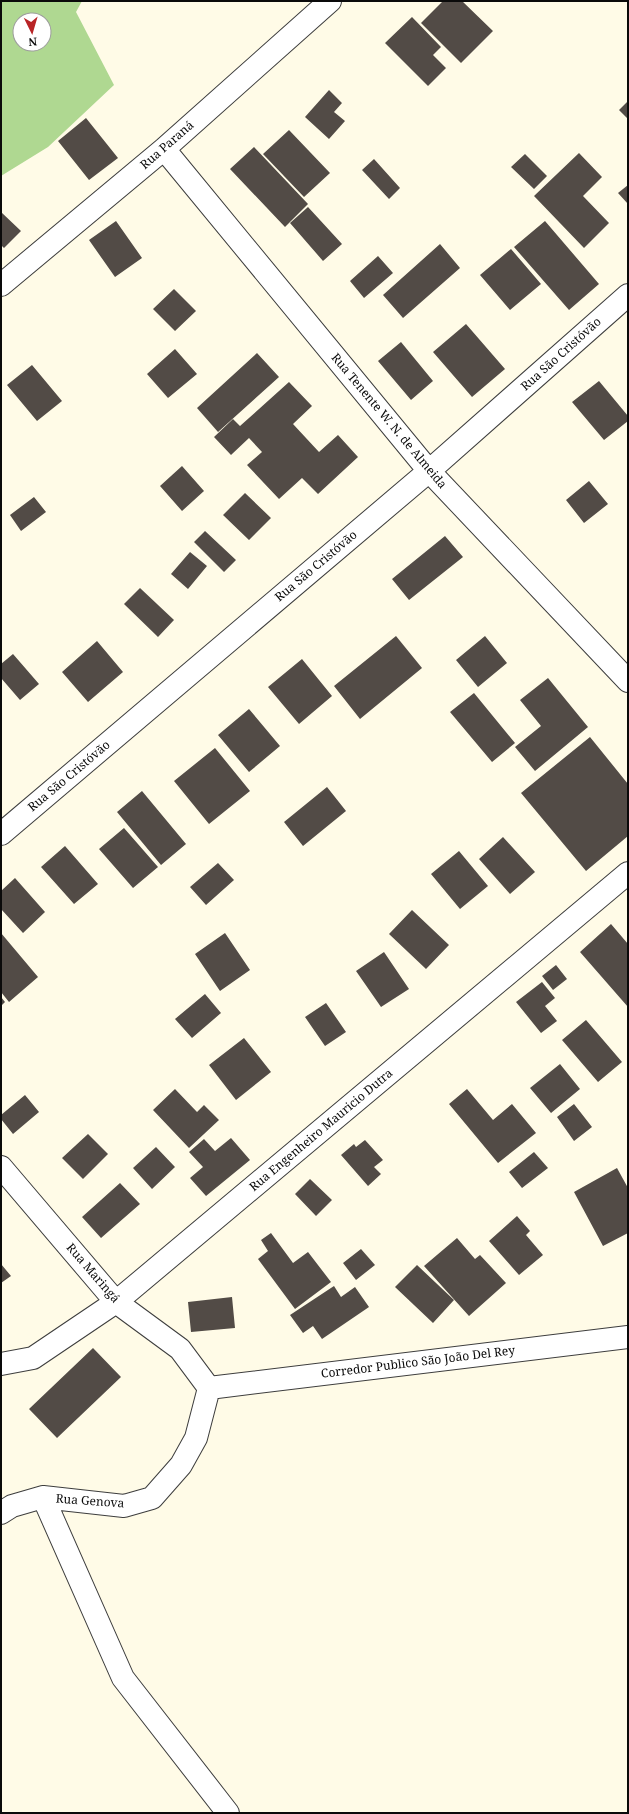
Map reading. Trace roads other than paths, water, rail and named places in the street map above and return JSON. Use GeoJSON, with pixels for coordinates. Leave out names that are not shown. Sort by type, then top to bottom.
{"type":"FeatureCollection","features":[{"type":"Feature","properties":{"kind":"street","name":"Rua Paraná"},"geometry":{"type":"LineString","coordinates":[[1,285],[164,149],[330,1]]}},
{"type":"Feature","properties":{"kind":"street","name":"Rua Tenente W. N. de Almeida"},"geometry":{"type":"LineString","coordinates":[[164,149],[429,471],[628,681]]}},
{"type":"Feature","properties":{"kind":"street","name":"Rua São Cristóvão"},"geometry":{"type":"LineString","coordinates":[[1,834],[429,471],[628,295]]}},
{"type":"Feature","properties":{"kind":"street","name":"Rua Engenheiro Mauricio Dutra"},"geometry":{"type":"LineString","coordinates":[[1,1364],[34,1358],[116,1302],[628,873]]}},
{"type":"Feature","properties":{"kind":"street","name":"Rua Maringá"},"geometry":{"type":"LineString","coordinates":[[1,1167],[116,1302],[180,1349],[209,1388]]}},
{"type":"Feature","properties":{"kind":"street","name":"Corredor Publico São João Del Rey"},"geometry":{"type":"LineString","coordinates":[[209,1388],[628,1337]]}},
{"type":"Feature","properties":{"kind":"street","name":"Rua Genova"},"geometry":{"type":"LineString","coordinates":[[1,1513],[12,1506],[43,1497],[124,1506],[152,1498],[181,1465],[196,1438],[209,1388]]}},
{"type":"Feature","properties":{"kind":"street"},"geometry":{"type":"LineString","coordinates":[[43,1497],[122,1678],[228,1813]]}}]}
